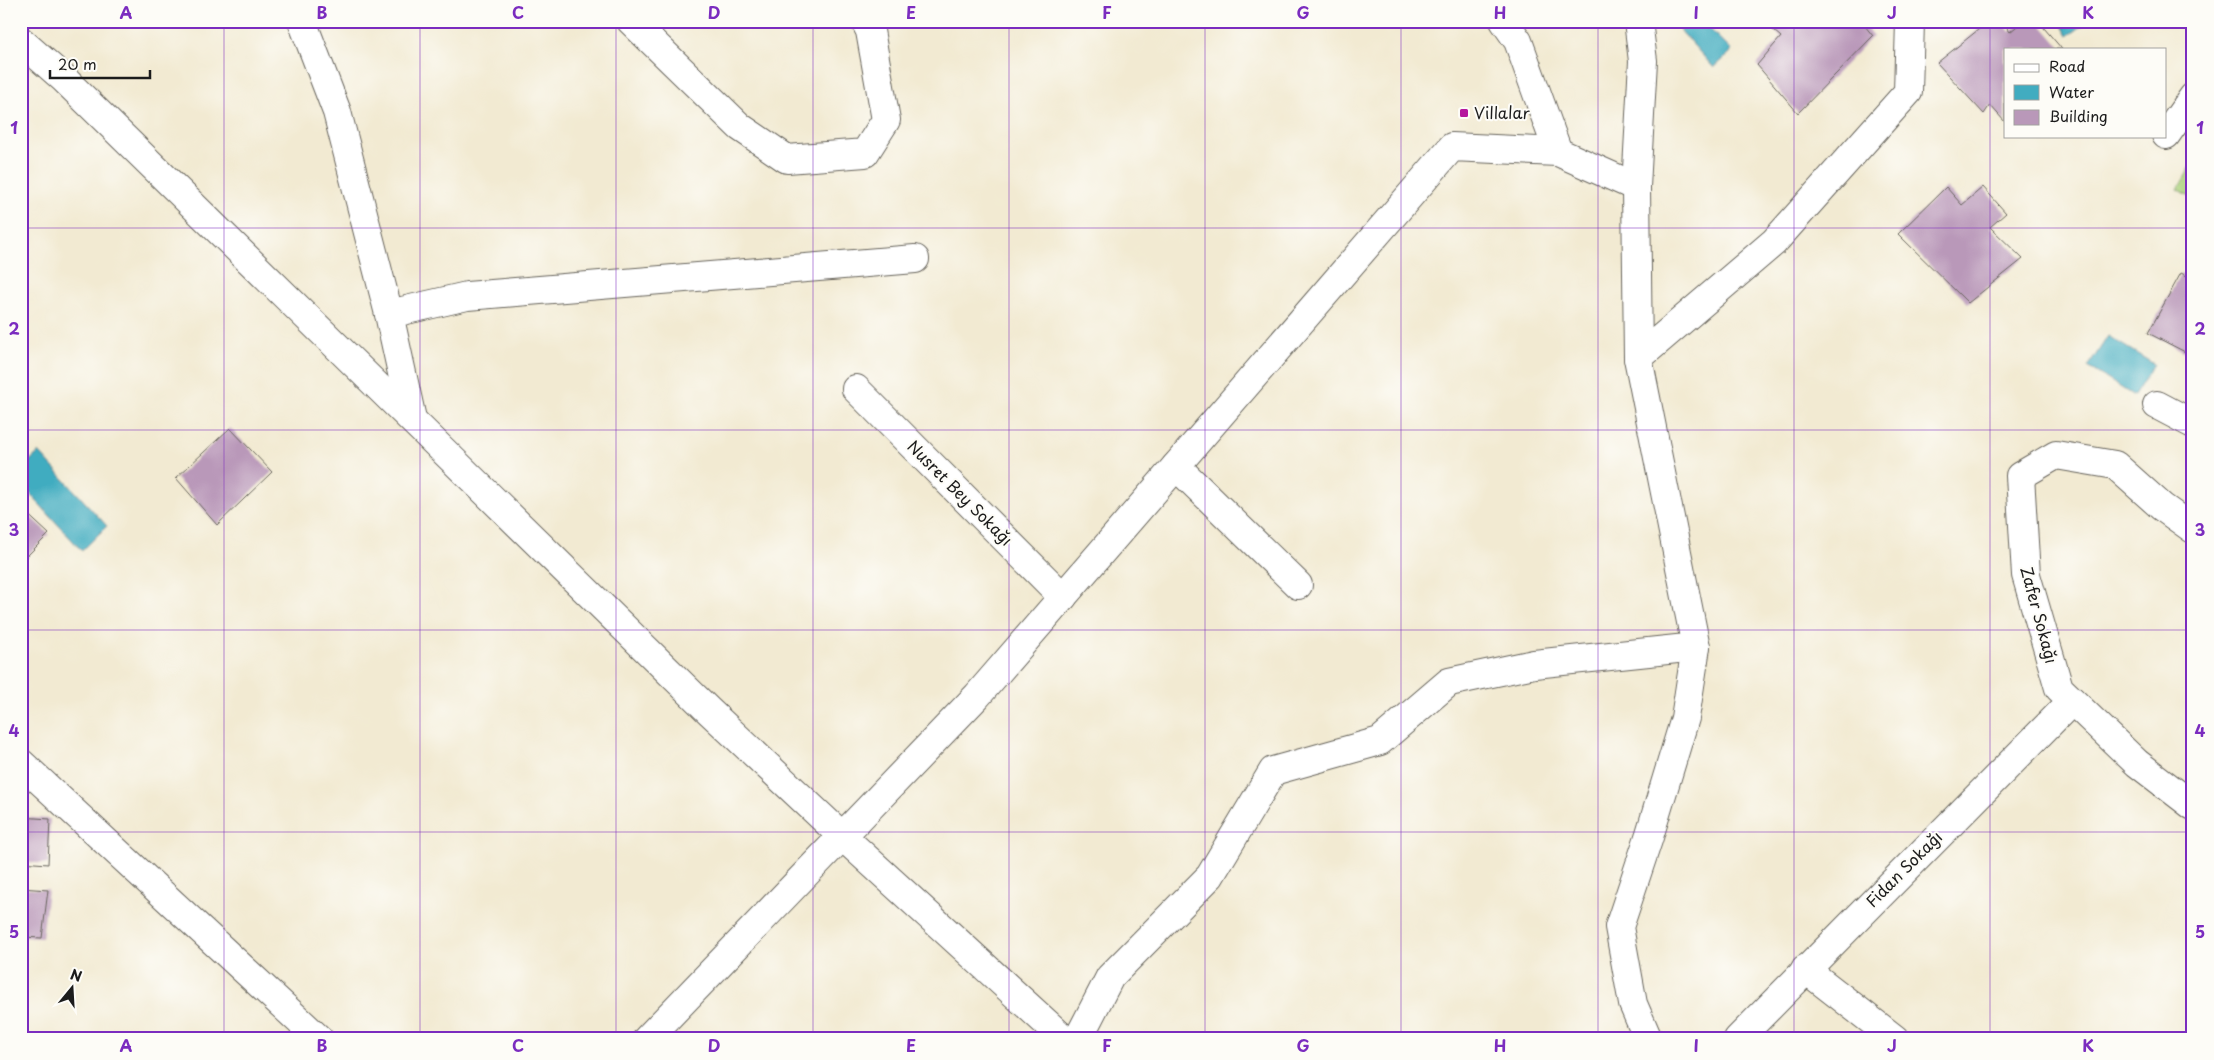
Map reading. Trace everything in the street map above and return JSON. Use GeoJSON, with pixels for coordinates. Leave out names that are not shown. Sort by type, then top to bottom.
{"type":"FeatureCollection","features":[{"type":"Feature","properties":{"kind":"street"},"geometry":{"type":"LineString","coordinates":[[302,21],[337,112],[389,314],[412,419]]}},
{"type":"Feature","properties":{"kind":"street"},"geometry":{"type":"LineString","coordinates":[[630,21],[740,127],[787,159],[865,152],[886,120],[870,31],[865,21]]}},
{"type":"Feature","properties":{"kind":"street"},"geometry":{"type":"LineString","coordinates":[[1504,21],[1518,40],[1558,152]]}},
{"type":"Feature","properties":{"kind":"street"},"geometry":{"type":"LineString","coordinates":[[1638,21],[1643,61],[1636,187],[1638,358],[1696,647],[1685,718],[1619,928],[1633,1004],[1648,1039]]}},
{"type":"Feature","properties":{"kind":"street"},"geometry":{"type":"LineString","coordinates":[[1638,358],[1774,242],[1908,92],[1910,21]]}},
{"type":"Feature","properties":{"kind":"street"},"geometry":{"type":"LineString","coordinates":[[21,41],[64,79],[701,703],[842,836],[1064,1039]]}},
{"type":"Feature","properties":{"kind":"street"},"geometry":{"type":"LineString","coordinates":[[2166,135],[2193,97]]}},
{"type":"Feature","properties":{"kind":"street"},"geometry":{"type":"LineString","coordinates":[[647,1039],[978,696],[1452,147],[1558,152],[1636,187]]}},
{"type":"Feature","properties":{"kind":"street"},"geometry":{"type":"LineString","coordinates":[[389,314],[467,296],[914,259]]}},
{"type":"Feature","properties":{"kind":"street","name":"Nusret Bey Sokağı"},"geometry":{"type":"LineString","coordinates":[[856,389],[1063,596]]}},
{"type":"Feature","properties":{"kind":"street"},"geometry":{"type":"LineString","coordinates":[[2157,405],[2193,424]]}},
{"type":"Feature","properties":{"kind":"street","name":"Zafer Sokağı"},"geometry":{"type":"LineString","coordinates":[[2193,529],[2162,507],[2115,465],[2056,455],[2020,476],[2026,575],[2059,688],[2137,763],[2193,806]]}},
{"type":"Feature","properties":{"kind":"street"},"geometry":{"type":"LineString","coordinates":[[1176,466],[1298,585]]}},
{"type":"Feature","properties":{"kind":"street"},"geometry":{"type":"LineString","coordinates":[[1078,1039],[1110,977],[1210,876],[1273,771],[1380,741],[1449,682],[1534,664],[1696,647]]}},
{"type":"Feature","properties":{"kind":"street","name":"Fidan Sokağı"},"geometry":{"type":"LineString","coordinates":[[1738,1039],[1805,969],[2072,701]]}},
{"type":"Feature","properties":{"kind":"street"},"geometry":{"type":"LineString","coordinates":[[21,763],[319,1039]]}},
{"type":"Feature","properties":{"kind":"street"},"geometry":{"type":"LineString","coordinates":[[1805,969],[1895,1039]]}},
{"type":"Feature","properties":{"kind":"green space"},"geometry":{"type":"Polygon","coordinates":[[[2193,163],[2193,198],[2178,189],[2193,163]]]}},
{"type":"Feature","properties":{"kind":"water"},"geometry":{"type":"Polygon","coordinates":[[[1684,21],[1702,21],[1732,51],[1714,68],[1678,28],[1684,21]]]}},
{"type":"Feature","properties":{"kind":"water"},"geometry":{"type":"Polygon","coordinates":[[[2059,21],[2089,21],[2068,36],[2059,21]]]}},
{"type":"Feature","properties":{"kind":"water"},"geometry":{"type":"Polygon","coordinates":[[[2108,336],[2154,364],[2134,396],[2088,367],[2108,336]]]}},
{"type":"Feature","properties":{"kind":"water"},"geometry":{"type":"Polygon","coordinates":[[[39,452],[107,526],[82,551],[21,484],[21,469],[39,452]]]}},
{"type":"Feature","properties":{"kind":"building"},"geometry":{"type":"Polygon","coordinates":[[[1769,21],[1861,21],[1873,36],[1798,113],[1757,65],[1781,37],[1766,24],[1769,21]]]}},
{"type":"Feature","properties":{"kind":"building"},"geometry":{"type":"Polygon","coordinates":[[[1989,21],[2002,21],[2010,32],[2023,21],[2038,21],[2061,48],[2004,48],[2004,121],[1990,105],[1984,114],[1937,63],[1989,21]]]}},
{"type":"Feature","properties":{"kind":"building"},"geometry":{"type":"Polygon","coordinates":[[[1946,187],[1962,205],[1983,187],[2006,213],[1990,227],[2023,259],[1968,303],[1898,234],[1946,187]]]}},
{"type":"Feature","properties":{"kind":"building"},"geometry":{"type":"Polygon","coordinates":[[[2181,273],[2193,279],[2193,356],[2148,333],[2181,273]]]}},
{"type":"Feature","properties":{"kind":"building"},"geometry":{"type":"Polygon","coordinates":[[[230,428],[272,472],[217,525],[176,478],[230,428]]]}},
{"type":"Feature","properties":{"kind":"building"},"geometry":{"type":"Polygon","coordinates":[[[21,508],[49,534],[21,562],[21,508]]]}},
{"type":"Feature","properties":{"kind":"building"},"geometry":{"type":"Polygon","coordinates":[[[21,817],[50,819],[48,864],[21,862],[21,817]]]}},
{"type":"Feature","properties":{"kind":"building"},"geometry":{"type":"Polygon","coordinates":[[[21,888],[48,890],[42,938],[21,937],[21,888]]]}},
{"type":"Feature","properties":{"kind":"place","name":"Villalar"},"geometry":{"type":"Point","coordinates":[1464,113]}}]}
